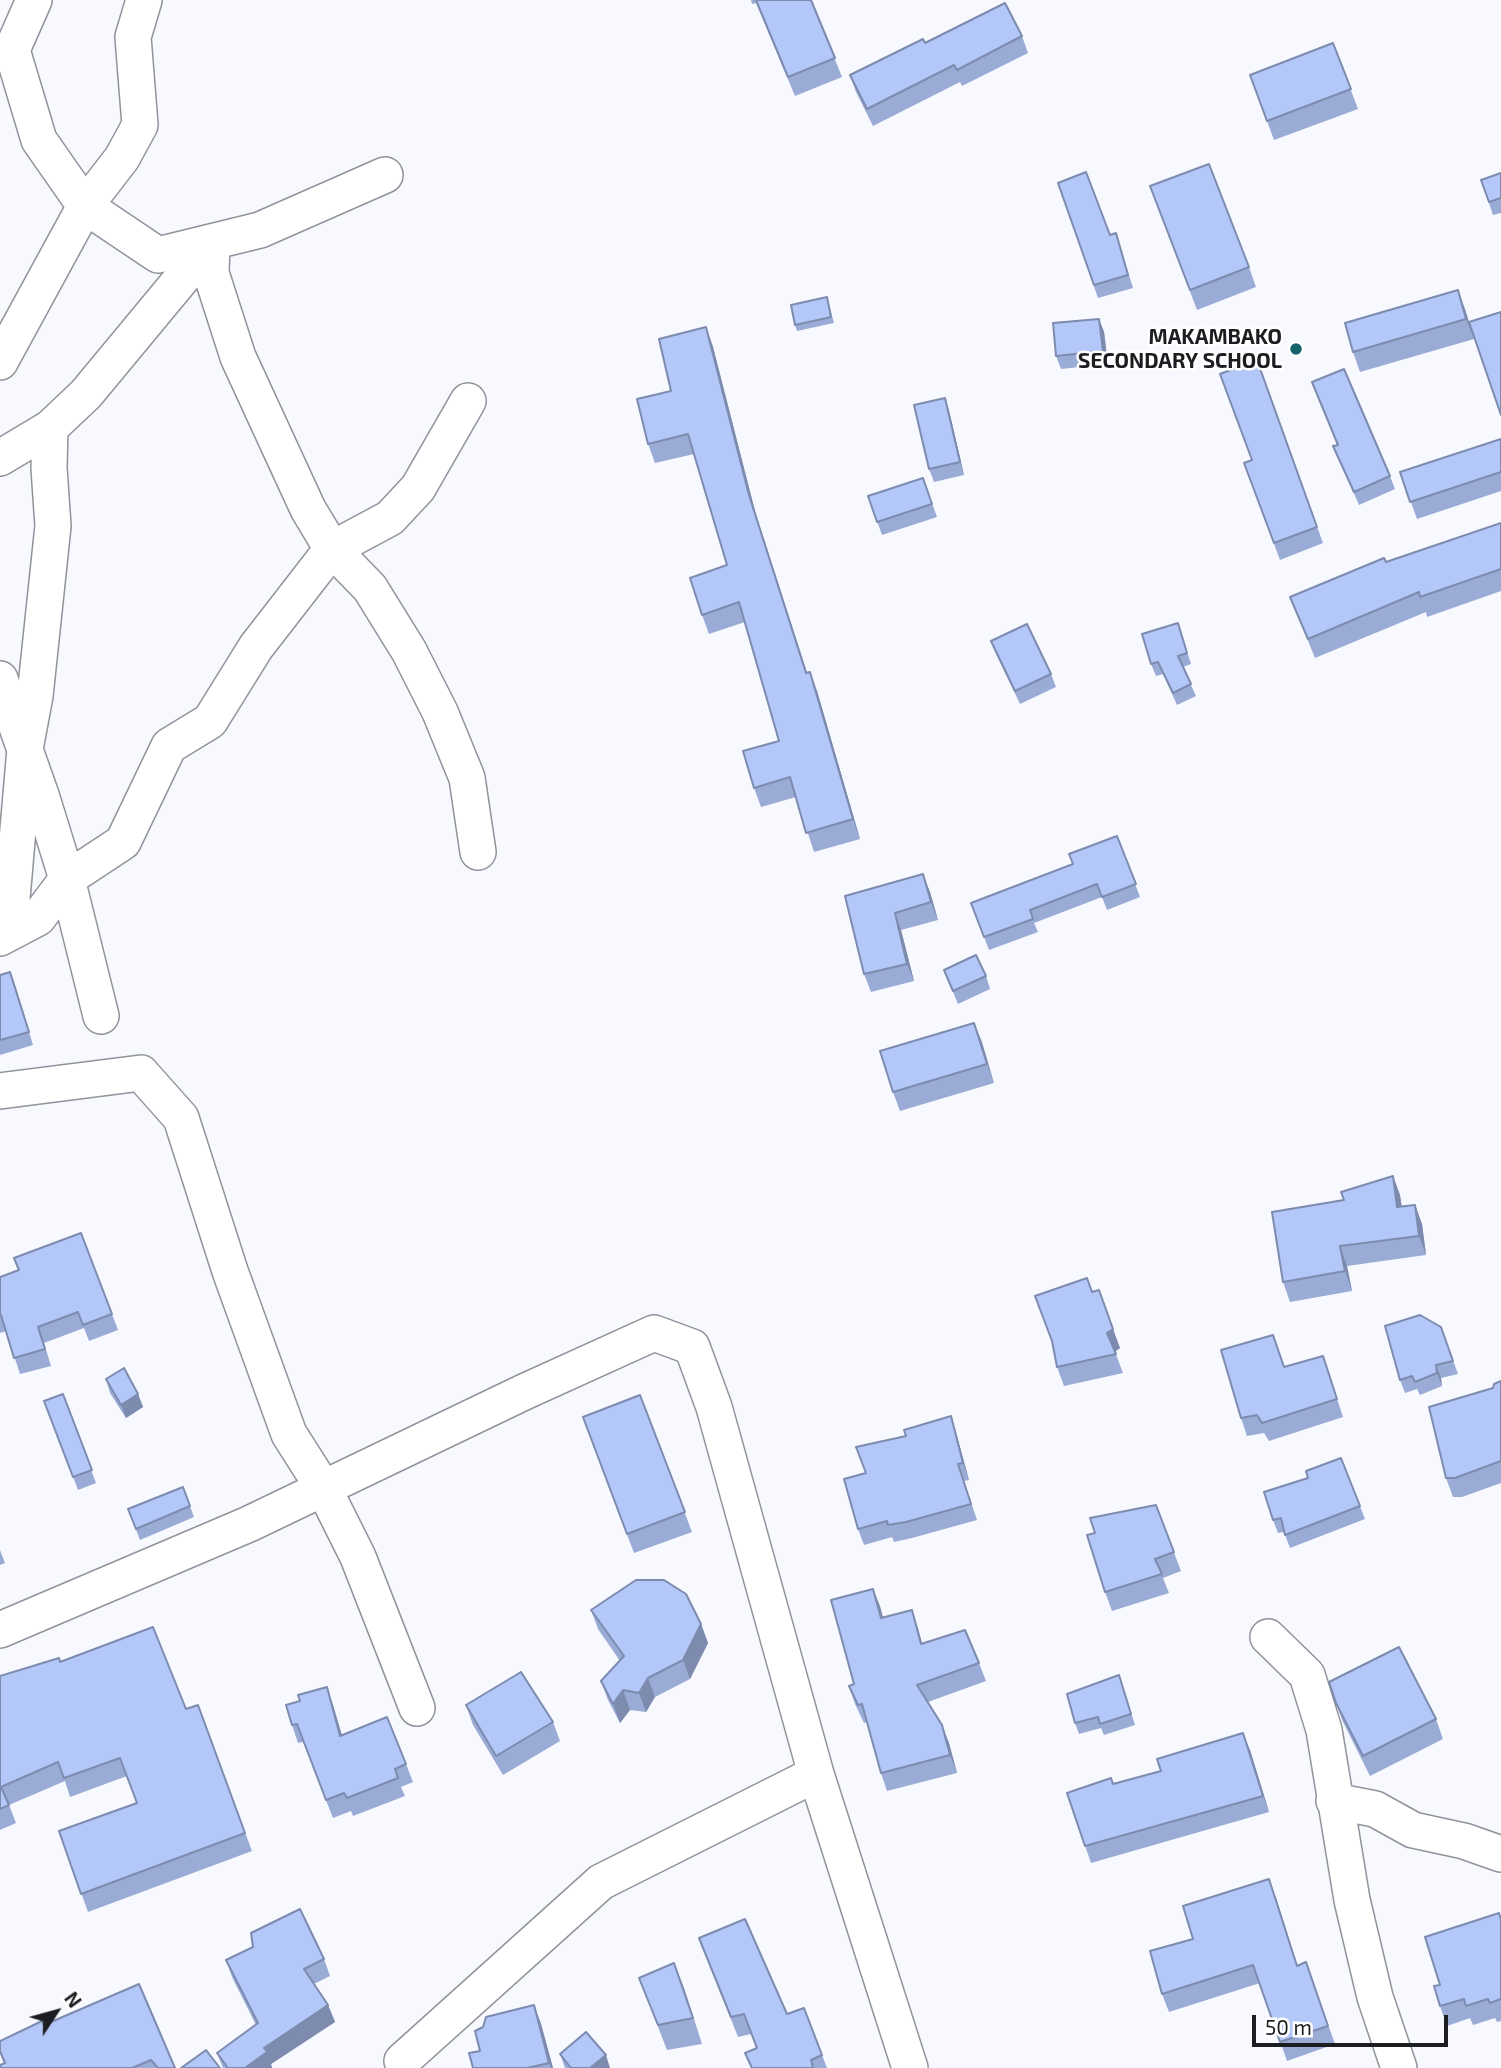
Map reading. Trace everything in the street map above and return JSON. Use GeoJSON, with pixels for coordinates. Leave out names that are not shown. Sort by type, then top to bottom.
{"type":"FeatureCollection","features":[{"type":"Feature","properties":{"kind":"street"},"geometry":{"type":"LineString","coordinates":[[34,0],[12,50],[39,140],[85,206],[158,255],[260,230],[385,175]]}},
{"type":"Feature","properties":{"kind":"street"},"geometry":{"type":"LineString","coordinates":[[0,362],[85,206],[122,158],[140,125],[134,37],[144,0]]}},
{"type":"Feature","properties":{"kind":"street"},"geometry":{"type":"LineString","coordinates":[[0,458],[50,428],[86,394],[212,242]]}},
{"type":"Feature","properties":{"kind":"street"},"geometry":{"type":"LineString","coordinates":[[212,242],[211,273],[237,358],[278,449],[332,549],[370,588],[409,651],[440,712],[467,778],[478,852]]}},
{"type":"Feature","properties":{"kind":"street"},"geometry":{"type":"LineString","coordinates":[[0,938],[38,918],[67,879],[123,842],[169,746],[210,721],[256,647],[332,549],[390,518],[418,488],[468,401]]}},
{"type":"Feature","properties":{"kind":"street"},"geometry":{"type":"LineString","coordinates":[[0,930],[12,898],[25,749],[35,696],[53,526],[48,468],[50,428]]}},
{"type":"Feature","properties":{"kind":"street"},"geometry":{"type":"LineString","coordinates":[[0,679],[67,879],[101,1016]]}},
{"type":"Feature","properties":{"kind":"street"},"geometry":{"type":"LineString","coordinates":[[0,1091],[141,1073],[181,1118],[230,1271],[289,1434],[324,1489],[358,1557],[417,1709]]}},
{"type":"Feature","properties":{"kind":"street"},"geometry":{"type":"LineString","coordinates":[[0,1630],[324,1489],[654,1333],[691,1348],[713,1407],[816,1774],[910,2068]]}},
{"type":"Feature","properties":{"kind":"street"},"geometry":{"type":"LineString","coordinates":[[1268,1637],[1307,1675],[1324,1730],[1352,1900],[1375,1997],[1399,2068]]}},
{"type":"Feature","properties":{"kind":"street"},"geometry":{"type":"LineString","coordinates":[[401,2066],[601,1882],[816,1774]]}},
{"type":"Feature","properties":{"kind":"street"},"geometry":{"type":"LineString","coordinates":[[1334,1801],[1375,1810],[1413,1830],[1464,1841],[1501,1854]]}},
{"type":"Feature","properties":{"kind":"building"},"geometry":{"type":"Polygon","coordinates":[[[756,0],[811,0],[835,58],[788,77],[756,0]]]}},
{"type":"Feature","properties":{"kind":"building"},"geometry":{"type":"Polygon","coordinates":[[[1005,3],[1022,36],[957,70],[954,65],[867,109],[850,75],[923,39],[925,43],[1005,3]]]}},
{"type":"Feature","properties":{"kind":"building"},"geometry":{"type":"Polygon","coordinates":[[[1333,43],[1351,89],[1267,121],[1250,75],[1333,43]]]}},
{"type":"Feature","properties":{"kind":"building"},"geometry":{"type":"Polygon","coordinates":[[[1209,164],[1249,267],[1190,290],[1150,186],[1209,164]]]}},
{"type":"Feature","properties":{"kind":"building"},"geometry":{"type":"Polygon","coordinates":[[[1086,172],[1110,235],[1116,233],[1128,275],[1094,285],[1058,183],[1086,172]]]}},
{"type":"Feature","properties":{"kind":"building"},"geometry":{"type":"Polygon","coordinates":[[[1501,173],[1501,198],[1489,202],[1481,180],[1501,173]]]}},
{"type":"Feature","properties":{"kind":"building"},"geometry":{"type":"Polygon","coordinates":[[[1458,290],[1466,319],[1353,352],[1345,323],[1458,290]]]}},
{"type":"Feature","properties":{"kind":"building"},"geometry":{"type":"Polygon","coordinates":[[[827,297],[831,317],[795,325],[791,305],[827,297]]]}},
{"type":"Feature","properties":{"kind":"building"},"geometry":{"type":"Polygon","coordinates":[[[1501,312],[1501,415],[1469,322],[1501,312]]]}},
{"type":"Feature","properties":{"kind":"building"},"geometry":{"type":"Polygon","coordinates":[[[1099,319],[1103,351],[1056,356],[1053,323],[1099,319]]]}},
{"type":"Feature","properties":{"kind":"building"},"geometry":{"type":"Polygon","coordinates":[[[706,327],[749,495],[806,673],[810,672],[853,819],[806,833],[790,777],[754,788],[743,751],[779,741],[739,602],[702,615],[690,578],[727,565],[688,434],[648,444],[637,399],[671,391],[659,339],[706,327]]]}},
{"type":"Feature","properties":{"kind":"building"},"geometry":{"type":"Polygon","coordinates":[[[1257,360],[1317,527],[1274,543],[1244,463],[1252,460],[1220,374],[1257,360]]]}},
{"type":"Feature","properties":{"kind":"building"},"geometry":{"type":"Polygon","coordinates":[[[1344,369],[1390,476],[1354,492],[1333,446],[1338,445],[1312,382],[1344,369]]]}},
{"type":"Feature","properties":{"kind":"building"},"geometry":{"type":"Polygon","coordinates":[[[945,398],[960,462],[929,469],[914,405],[945,398]]]}},
{"type":"Feature","properties":{"kind":"building"},"geometry":{"type":"Polygon","coordinates":[[[1501,439],[1501,472],[1410,502],[1400,472],[1501,439]]]}},
{"type":"Feature","properties":{"kind":"building"},"geometry":{"type":"Polygon","coordinates":[[[923,478],[932,504],[877,522],[868,496],[923,478]]]}},
{"type":"Feature","properties":{"kind":"building"},"geometry":{"type":"Polygon","coordinates":[[[1501,523],[1501,569],[1420,597],[1419,592],[1308,639],[1290,597],[1384,558],[1386,562],[1501,523]]]}},
{"type":"Feature","properties":{"kind":"building"},"geometry":{"type":"Polygon","coordinates":[[[1178,623],[1187,653],[1178,656],[1191,684],[1173,693],[1158,662],[1151,664],[1142,634],[1178,623]]]}},
{"type":"Feature","properties":{"kind":"building"},"geometry":{"type":"Polygon","coordinates":[[[1027,624],[1051,674],[1015,691],[991,641],[1027,624]]]}},
{"type":"Feature","properties":{"kind":"building"},"geometry":{"type":"Polygon","coordinates":[[[1117,836],[1136,884],[1102,897],[1097,884],[1030,910],[1033,919],[984,937],[971,903],[1073,864],[1069,854],[1117,836]]]}},
{"type":"Feature","properties":{"kind":"building"},"geometry":{"type":"Polygon","coordinates":[[[923,874],[931,902],[895,913],[907,964],[864,974],[845,896],[923,874]]]}},
{"type":"Feature","properties":{"kind":"building"},"geometry":{"type":"Polygon","coordinates":[[[976,955],[986,976],[953,991],[944,970],[976,955]]]}},
{"type":"Feature","properties":{"kind":"building"},"geometry":{"type":"Polygon","coordinates":[[[10,972],[29,1032],[0,1040],[0,975],[10,972]]]}},
{"type":"Feature","properties":{"kind":"building"},"geometry":{"type":"Polygon","coordinates":[[[974,1023],[987,1064],[893,1092],[880,1051],[974,1023]]]}},
{"type":"Feature","properties":{"kind":"building"},"geometry":{"type":"Polygon","coordinates":[[[1393,1176],[1397,1207],[1415,1205],[1419,1236],[1340,1246],[1345,1271],[1283,1282],[1272,1212],[1344,1200],[1341,1192],[1393,1176]]]}},
{"type":"Feature","properties":{"kind":"building"},"geometry":{"type":"Polygon","coordinates":[[[81,1233],[112,1314],[83,1325],[78,1312],[38,1327],[45,1349],[14,1358],[0,1315],[0,1277],[19,1270],[14,1258],[81,1233]]]}},
{"type":"Feature","properties":{"kind":"building"},"geometry":{"type":"Polygon","coordinates":[[[1087,1278],[1092,1292],[1099,1290],[1113,1329],[1107,1333],[1116,1354],[1057,1367],[1052,1341],[1035,1296],[1087,1278]]]}},
{"type":"Feature","properties":{"kind":"building"},"geometry":{"type":"Polygon","coordinates":[[[1420,1315],[1441,1327],[1453,1361],[1436,1365],[1437,1373],[1415,1382],[1412,1376],[1400,1380],[1385,1326],[1420,1315]]]}},
{"type":"Feature","properties":{"kind":"building"},"geometry":{"type":"Polygon","coordinates":[[[1273,1335],[1284,1367],[1323,1356],[1337,1399],[1262,1423],[1257,1415],[1241,1418],[1221,1350],[1273,1335]]]}},
{"type":"Feature","properties":{"kind":"building"},"geometry":{"type":"Polygon","coordinates":[[[124,1368],[138,1394],[121,1405],[106,1379],[124,1368]]]}},
{"type":"Feature","properties":{"kind":"building"},"geometry":{"type":"Polygon","coordinates":[[[1501,1381],[1501,1461],[1455,1478],[1446,1478],[1429,1407],[1493,1388],[1494,1384],[1501,1381]]]}},
{"type":"Feature","properties":{"kind":"building"},"geometry":{"type":"Polygon","coordinates":[[[63,1394],[92,1470],[73,1477],[44,1401],[63,1394]]]}},
{"type":"Feature","properties":{"kind":"building"},"geometry":{"type":"Polygon","coordinates":[[[640,1395],[685,1512],[627,1534],[583,1417],[640,1395]]]}},
{"type":"Feature","properties":{"kind":"building"},"geometry":{"type":"Polygon","coordinates":[[[951,1416],[963,1463],[958,1464],[971,1504],[906,1522],[888,1525],[887,1521],[858,1529],[844,1479],[866,1473],[856,1447],[906,1436],[904,1430],[951,1416]]]}},
{"type":"Feature","properties":{"kind":"building"},"geometry":{"type":"Polygon","coordinates":[[[1341,1458],[1360,1506],[1285,1535],[1281,1518],[1273,1520],[1264,1492],[1308,1478],[1306,1471],[1341,1458]]]}},
{"type":"Feature","properties":{"kind":"building"},"geometry":{"type":"Polygon","coordinates":[[[183,1487],[190,1506],[136,1529],[128,1509],[183,1487]]]}},
{"type":"Feature","properties":{"kind":"building"},"geometry":{"type":"Polygon","coordinates":[[[1156,1505],[1174,1552],[1155,1559],[1162,1574],[1105,1592],[1087,1535],[1095,1533],[1090,1518],[1156,1505]]]}},
{"type":"Feature","properties":{"kind":"building"},"geometry":{"type":"Polygon","coordinates":[[[636,1580],[664,1580],[686,1594],[701,1624],[683,1660],[648,1678],[639,1693],[623,1690],[613,1704],[601,1681],[624,1656],[591,1610],[636,1580]]]}},
{"type":"Feature","properties":{"kind":"building"},"geometry":{"type":"Polygon","coordinates":[[[873,1589],[881,1618],[912,1610],[921,1644],[965,1630],[979,1663],[917,1685],[942,1725],[950,1755],[881,1773],[862,1704],[858,1705],[849,1686],[854,1684],[831,1600],[873,1589]]]}},
{"type":"Feature","properties":{"kind":"building"},"geometry":{"type":"Polygon","coordinates":[[[153,1627],[186,1709],[198,1705],[245,1833],[81,1894],[59,1831],[137,1803],[120,1758],[64,1778],[58,1762],[1,1787],[9,1805],[0,1809],[0,1676],[59,1658],[60,1662],[153,1627]]]}},
{"type":"Feature","properties":{"kind":"building"},"geometry":{"type":"Polygon","coordinates":[[[1399,1647],[1436,1719],[1363,1756],[1336,1703],[1329,1682],[1399,1647]]]}},
{"type":"Feature","properties":{"kind":"building"},"geometry":{"type":"Polygon","coordinates":[[[521,1672],[553,1722],[496,1756],[466,1705],[521,1672]]]}},
{"type":"Feature","properties":{"kind":"building"},"geometry":{"type":"Polygon","coordinates":[[[1119,1675],[1131,1714],[1100,1724],[1098,1717],[1075,1723],[1067,1694],[1119,1675]]]}},
{"type":"Feature","properties":{"kind":"building"},"geometry":{"type":"Polygon","coordinates":[[[327,1687],[340,1736],[387,1717],[406,1764],[395,1769],[398,1778],[347,1798],[344,1793],[326,1800],[297,1724],[292,1725],[286,1705],[300,1701],[298,1695],[327,1687]]]}},
{"type":"Feature","properties":{"kind":"building"},"geometry":{"type":"Polygon","coordinates":[[[1243,1733],[1263,1796],[1085,1846],[1067,1793],[1111,1778],[1113,1784],[1161,1771],[1157,1759],[1243,1733]]]}},
{"type":"Feature","properties":{"kind":"building"},"geometry":{"type":"Polygon","coordinates":[[[1269,1879],[1297,1966],[1306,1962],[1328,2026],[1280,2042],[1253,1965],[1162,1994],[1150,1951],[1193,1939],[1183,1906],[1269,1879]]]}},
{"type":"Feature","properties":{"kind":"building"},"geometry":{"type":"Polygon","coordinates":[[[300,1909],[324,1959],[304,1969],[328,2005],[264,2048],[267,2052],[245,2068],[228,2068],[217,2053],[258,2023],[226,1960],[253,1947],[251,1933],[300,1909]]]}},
{"type":"Feature","properties":{"kind":"building"},"geometry":{"type":"Polygon","coordinates":[[[1499,1913],[1501,1999],[1490,2003],[1488,1999],[1466,2006],[1464,1999],[1440,2006],[1434,1986],[1440,1985],[1425,1937],[1499,1913]]]}},
{"type":"Feature","properties":{"kind":"building"},"geometry":{"type":"Polygon","coordinates":[[[745,1919],[787,2014],[804,2008],[822,2055],[811,2060],[813,2068],[752,2068],[745,2053],[757,2048],[744,2014],[731,2017],[699,1938],[745,1919]]]}},
{"type":"Feature","properties":{"kind":"building"},"geometry":{"type":"Polygon","coordinates":[[[674,1963],[693,2018],[658,2025],[639,1978],[674,1963]]]}},
{"type":"Feature","properties":{"kind":"building"},"geometry":{"type":"Polygon","coordinates":[[[139,1984],[175,2068],[158,2068],[151,2060],[132,2068],[1,2068],[0,2065],[5,2063],[0,2051],[0,2041],[42,2021],[44,2025],[139,1984]]]}},
{"type":"Feature","properties":{"kind":"building"},"geometry":{"type":"Polygon","coordinates":[[[534,2005],[549,2063],[527,2068],[473,2068],[469,2053],[480,2051],[475,2031],[483,2027],[486,2017],[534,2005]]]}},
{"type":"Feature","properties":{"kind":"building"},"geometry":{"type":"Polygon","coordinates":[[[586,2032],[606,2055],[590,2068],[571,2068],[560,2054],[586,2032]]]}},
{"type":"Feature","properties":{"kind":"building"},"geometry":{"type":"Polygon","coordinates":[[[206,2050],[220,2068],[181,2068],[206,2050]]]}},
{"type":"Feature","properties":{"kind":"place","name":"MAKAMBAKO SECONDARY SCHOOL"},"geometry":{"type":"Point","coordinates":[1296,349]}}]}
